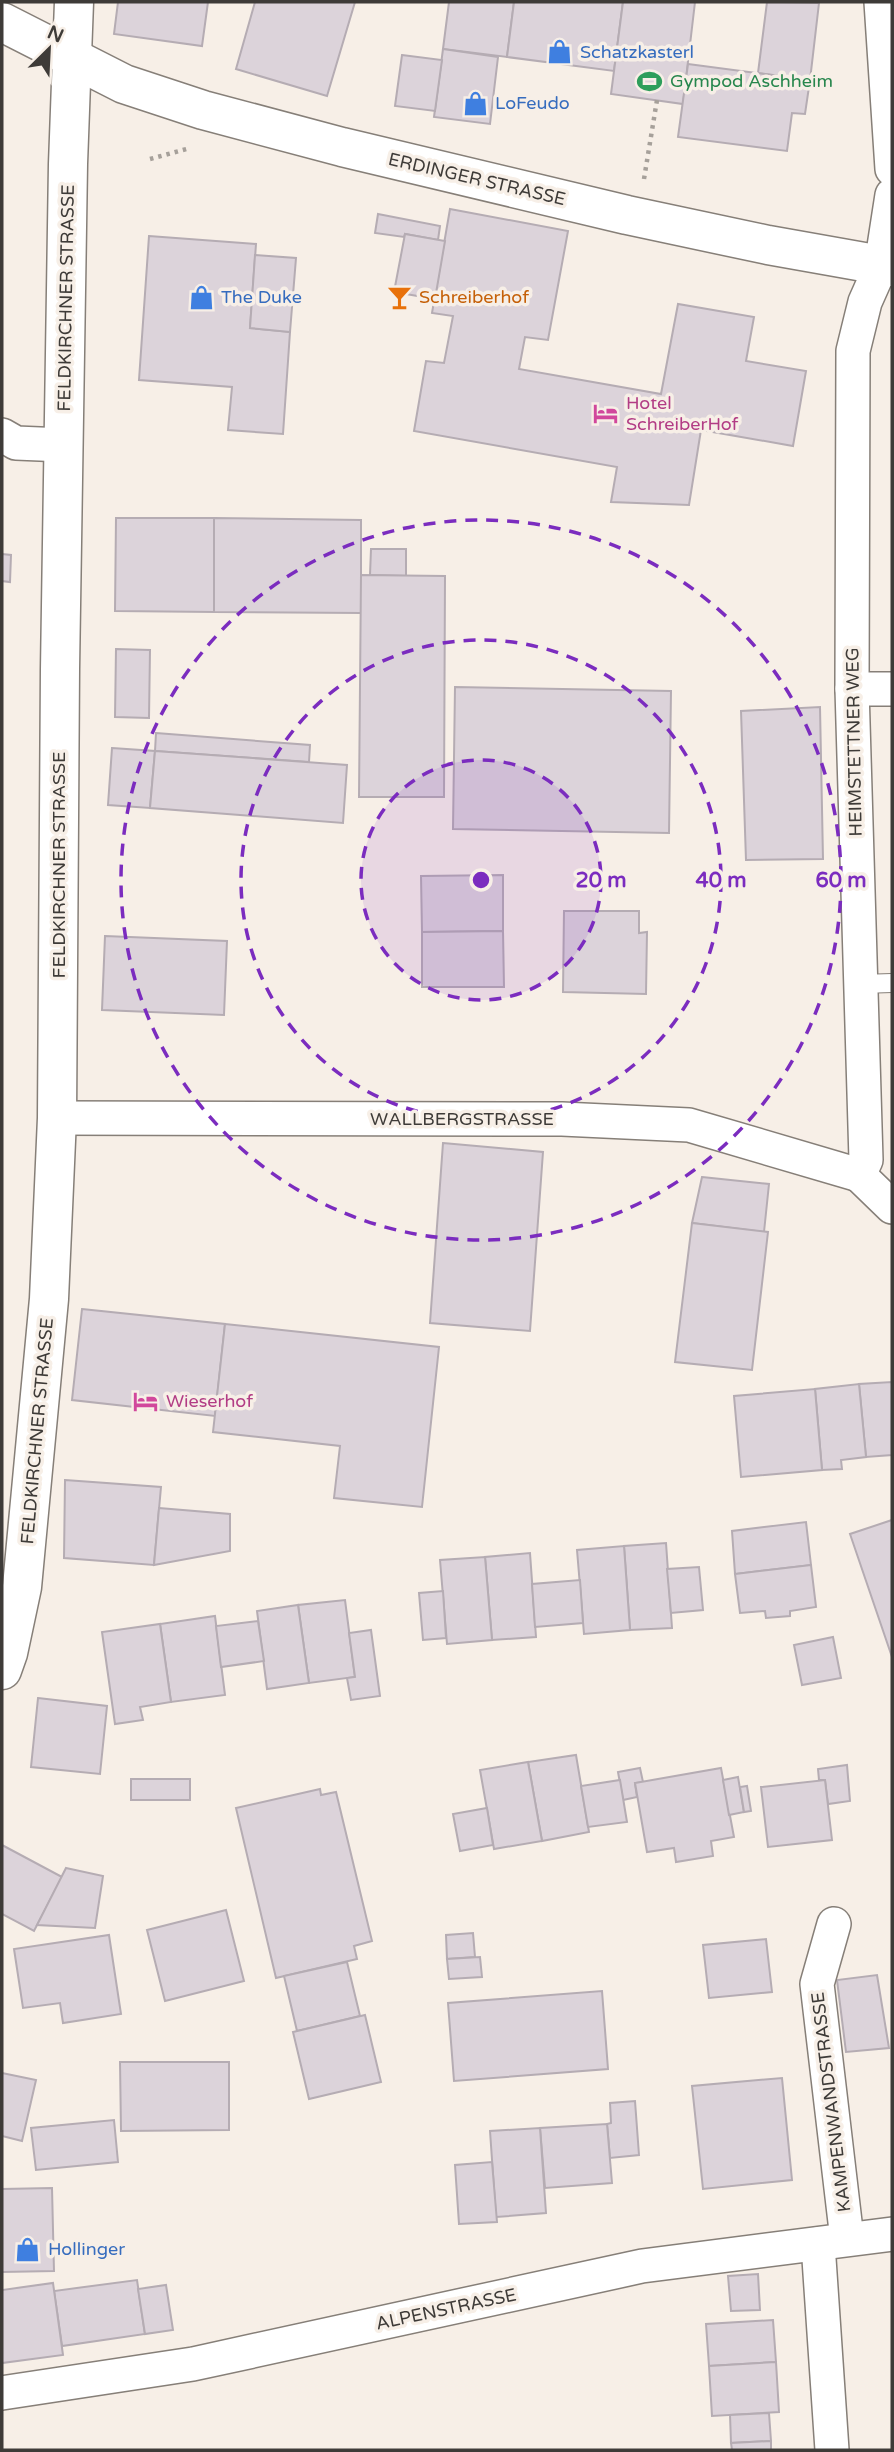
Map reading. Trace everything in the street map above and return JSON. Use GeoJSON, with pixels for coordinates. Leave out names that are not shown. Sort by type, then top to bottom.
{"type":"FeatureCollection","features":[{"type":"Feature","properties":{"kind":"main road","name":"FELDKIRCHNER STRASSE"},"geometry":{"type":"LineString","coordinates":[[2,1670],[22,1587],[39,1420],[49,1298],[57,1118],[64,445],[74,2]]}},
{"type":"Feature","properties":{"kind":"main road","name":"ERDINGER STRASSE"},"geometry":{"type":"LineString","coordinates":[[2,22],[124,84],[204,110],[342,147],[638,217],[887,266]]}},
{"type":"Feature","properties":{"kind":"street"},"geometry":{"type":"LineString","coordinates":[[881,2],[892,169]]}},
{"type":"Feature","properties":{"kind":"street","name":"HEIMSTETTNER WEG"},"geometry":{"type":"LineString","coordinates":[[859,1175],[866,1160],[876,984],[852,689],[853,351],[865,302],[887,266],[892,195]]}},
{"type":"Feature","properties":{"kind":"street"},"geometry":{"type":"LineString","coordinates":[[2,435],[16,443],[64,445]]}},
{"type":"Feature","properties":{"kind":"street"},"geometry":{"type":"LineString","coordinates":[[852,689],[892,688]]}},
{"type":"Feature","properties":{"kind":"street","name":"WALLBERGSTRASSE"},"geometry":{"type":"LineString","coordinates":[[57,1118],[562,1119],[690,1125],[859,1175]]}},
{"type":"Feature","properties":{"kind":"street"},"geometry":{"type":"LineString","coordinates":[[859,1175],[892,1207]]}},
{"type":"Feature","properties":{"kind":"street","name":"KAMPENWANDSTRASSE"},"geometry":{"type":"LineString","coordinates":[[832,2450],[833,2241],[817,1984],[834,1924]]}},
{"type":"Feature","properties":{"kind":"street","name":"ALPENSTRASSE"},"geometry":{"type":"LineString","coordinates":[[2,2393],[193,2364],[642,2266],[892,2234]]}},
{"type":"Feature","properties":{"kind":"path"},"geometry":{"type":"LineString","coordinates":[[638,217],[657,100]]}},
{"type":"Feature","properties":{"kind":"building"},"geometry":{"type":"Polygon","coordinates":[[[118,2],[208,2],[202,46],[114,34],[118,2]]]}},
{"type":"Feature","properties":{"kind":"building"},"geometry":{"type":"Polygon","coordinates":[[[255,2],[355,2],[327,96],[236,69],[255,2]]]}},
{"type":"Feature","properties":{"kind":"building"},"geometry":{"type":"Polygon","coordinates":[[[449,2],[514,2],[507,57],[443,49],[449,2]]]}},
{"type":"Feature","properties":{"kind":"building"},"geometry":{"type":"Polygon","coordinates":[[[514,2],[623,2],[614,71],[507,57],[514,2]]]}},
{"type":"Feature","properties":{"kind":"building"},"geometry":{"type":"Polygon","coordinates":[[[623,2],[695,2],[683,104],[611,94],[623,2]]]}},
{"type":"Feature","properties":{"kind":"building"},"geometry":{"type":"Polygon","coordinates":[[[767,2],[819,3],[810,80],[758,73],[767,2]]]}},
{"type":"Feature","properties":{"kind":"building"},"geometry":{"type":"Polygon","coordinates":[[[443,49],[498,57],[490,124],[434,117],[443,49]]]}},
{"type":"Feature","properties":{"kind":"building"},"geometry":{"type":"Polygon","coordinates":[[[402,55],[442,60],[435,111],[395,106],[402,55]]]}},
{"type":"Feature","properties":{"kind":"building"},"geometry":{"type":"Polygon","coordinates":[[[688,64],[810,80],[805,114],[792,113],[787,151],[678,137],[688,64]]]}},
{"type":"Feature","properties":{"kind":"building"},"geometry":{"type":"Polygon","coordinates":[[[450,209],[568,231],[548,340],[525,337],[519,369],[661,394],[678,304],[754,317],[746,361],[806,371],[793,446],[701,430],[689,505],[611,502],[617,467],[414,431],[426,361],[444,363],[453,316],[432,313],[450,209]]]}},
{"type":"Feature","properties":{"kind":"building"},"geometry":{"type":"Polygon","coordinates":[[[378,214],[440,226],[438,240],[405,234],[404,237],[375,233],[378,214]]]}},
{"type":"Feature","properties":{"kind":"building"},"geometry":{"type":"Polygon","coordinates":[[[405,234],[445,241],[435,299],[394,292],[405,234]]]}},
{"type":"Feature","properties":{"kind":"building"},"geometry":{"type":"Polygon","coordinates":[[[149,236],[256,244],[250,328],[290,332],[283,434],[228,430],[232,387],[139,380],[149,236]]]}},
{"type":"Feature","properties":{"kind":"building"},"geometry":{"type":"Polygon","coordinates":[[[255,255],[296,258],[290,332],[250,328],[255,255]]]}},
{"type":"Feature","properties":{"kind":"building"},"geometry":{"type":"Polygon","coordinates":[[[116,518],[214,518],[214,612],[115,611],[116,518]]]}},
{"type":"Feature","properties":{"kind":"building"},"geometry":{"type":"Polygon","coordinates":[[[214,518],[361,520],[361,613],[214,612],[214,518]]]}},
{"type":"Feature","properties":{"kind":"building"},"geometry":{"type":"Polygon","coordinates":[[[371,549],[406,549],[406,576],[370,575],[371,549]]]}},
{"type":"Feature","properties":{"kind":"building"},"geometry":{"type":"Polygon","coordinates":[[[2,554],[11,555],[10,582],[2,581],[2,554]]]}},
{"type":"Feature","properties":{"kind":"building"},"geometry":{"type":"Polygon","coordinates":[[[361,575],[445,576],[444,797],[359,797],[361,575]]]}},
{"type":"Feature","properties":{"kind":"building"},"geometry":{"type":"Polygon","coordinates":[[[116,649],[150,650],[149,718],[115,717],[116,649]]]}},
{"type":"Feature","properties":{"kind":"building"},"geometry":{"type":"Polygon","coordinates":[[[455,687],[671,691],[669,833],[453,829],[455,687]]]}},
{"type":"Feature","properties":{"kind":"building"},"geometry":{"type":"Polygon","coordinates":[[[820,707],[823,859],[746,860],[741,711],[820,707]]]}},
{"type":"Feature","properties":{"kind":"building"},"geometry":{"type":"Polygon","coordinates":[[[156,733],[310,745],[309,762],[155,751],[156,733]]]}},
{"type":"Feature","properties":{"kind":"building"},"geometry":{"type":"Polygon","coordinates":[[[112,748],[155,751],[150,808],[108,805],[112,748]]]}},
{"type":"Feature","properties":{"kind":"building"},"geometry":{"type":"Polygon","coordinates":[[[155,751],[347,765],[343,823],[150,808],[155,751]]]}},
{"type":"Feature","properties":{"kind":"building"},"geometry":{"type":"Polygon","coordinates":[[[503,875],[503,931],[422,932],[421,876],[503,875]]]}},
{"type":"Feature","properties":{"kind":"building"},"geometry":{"type":"Polygon","coordinates":[[[564,911],[639,911],[639,933],[647,932],[646,994],[563,992],[564,911]]]}},
{"type":"Feature","properties":{"kind":"building"},"geometry":{"type":"Polygon","coordinates":[[[503,931],[504,987],[422,987],[422,932],[503,931]]]}},
{"type":"Feature","properties":{"kind":"building"},"geometry":{"type":"Polygon","coordinates":[[[105,936],[227,941],[224,1015],[102,1010],[105,936]]]}},
{"type":"Feature","properties":{"kind":"building"},"geometry":{"type":"Polygon","coordinates":[[[443,1143],[543,1152],[530,1331],[430,1323],[443,1143]]]}},
{"type":"Feature","properties":{"kind":"building"},"geometry":{"type":"Polygon","coordinates":[[[702,1177],[769,1184],[764,1232],[692,1223],[702,1177]]]}},
{"type":"Feature","properties":{"kind":"building"},"geometry":{"type":"Polygon","coordinates":[[[692,1223],[768,1232],[752,1370],[675,1362],[692,1223]]]}},
{"type":"Feature","properties":{"kind":"building"},"geometry":{"type":"Polygon","coordinates":[[[82,1309],[225,1324],[215,1416],[72,1400],[82,1309]]]}},
{"type":"Feature","properties":{"kind":"building"},"geometry":{"type":"Polygon","coordinates":[[[225,1324],[439,1347],[422,1507],[334,1498],[340,1446],[213,1432],[225,1324]]]}},
{"type":"Feature","properties":{"kind":"building"},"geometry":{"type":"Polygon","coordinates":[[[892,1382],[892,1455],[866,1457],[859,1384],[892,1382]]]}},
{"type":"Feature","properties":{"kind":"building"},"geometry":{"type":"Polygon","coordinates":[[[859,1384],[866,1457],[841,1460],[842,1469],[822,1470],[815,1389],[859,1384]]]}},
{"type":"Feature","properties":{"kind":"building"},"geometry":{"type":"Polygon","coordinates":[[[815,1389],[822,1470],[741,1477],[734,1396],[815,1389]]]}},
{"type":"Feature","properties":{"kind":"building"},"geometry":{"type":"Polygon","coordinates":[[[65,1480],[161,1487],[154,1565],[64,1558],[65,1480]]]}},
{"type":"Feature","properties":{"kind":"building"},"geometry":{"type":"Polygon","coordinates":[[[159,1508],[230,1514],[230,1551],[154,1565],[159,1508]]]}},
{"type":"Feature","properties":{"kind":"building"},"geometry":{"type":"Polygon","coordinates":[[[892,1520],[892,1657],[850,1534],[892,1520]]]}},
{"type":"Feature","properties":{"kind":"building"},"geometry":{"type":"Polygon","coordinates":[[[806,1522],[811,1565],[735,1574],[732,1531],[806,1522]]]}},
{"type":"Feature","properties":{"kind":"building"},"geometry":{"type":"Polygon","coordinates":[[[666,1543],[672,1628],[630,1630],[624,1546],[666,1543]]]}},
{"type":"Feature","properties":{"kind":"building"},"geometry":{"type":"Polygon","coordinates":[[[624,1546],[630,1630],[584,1634],[577,1550],[624,1546]]]}},
{"type":"Feature","properties":{"kind":"building"},"geometry":{"type":"Polygon","coordinates":[[[530,1553],[536,1637],[492,1640],[485,1557],[530,1553]]]}},
{"type":"Feature","properties":{"kind":"building"},"geometry":{"type":"Polygon","coordinates":[[[485,1557],[492,1640],[447,1644],[440,1560],[485,1557]]]}},
{"type":"Feature","properties":{"kind":"building"},"geometry":{"type":"Polygon","coordinates":[[[811,1565],[816,1607],[790,1611],[790,1616],[766,1618],[765,1611],[740,1613],[735,1574],[811,1565]]]}},
{"type":"Feature","properties":{"kind":"building"},"geometry":{"type":"Polygon","coordinates":[[[699,1567],[703,1610],[671,1613],[667,1569],[699,1567]]]}},
{"type":"Feature","properties":{"kind":"building"},"geometry":{"type":"Polygon","coordinates":[[[580,1580],[583,1623],[535,1627],[532,1584],[580,1580]]]}},
{"type":"Feature","properties":{"kind":"building"},"geometry":{"type":"Polygon","coordinates":[[[443,1591],[446,1638],[423,1640],[419,1593],[443,1591]]]}},
{"type":"Feature","properties":{"kind":"building"},"geometry":{"type":"Polygon","coordinates":[[[345,1600],[355,1677],[309,1683],[298,1605],[345,1600]]]}},
{"type":"Feature","properties":{"kind":"building"},"geometry":{"type":"Polygon","coordinates":[[[298,1605],[309,1683],[267,1689],[257,1611],[298,1605]]]}},
{"type":"Feature","properties":{"kind":"building"},"geometry":{"type":"Polygon","coordinates":[[[215,1616],[225,1695],[171,1702],[160,1624],[215,1616]]]}},
{"type":"Feature","properties":{"kind":"building"},"geometry":{"type":"Polygon","coordinates":[[[258,1621],[264,1661],[221,1667],[216,1626],[258,1621]]]}},
{"type":"Feature","properties":{"kind":"building"},"geometry":{"type":"Polygon","coordinates":[[[160,1624],[171,1702],[140,1707],[143,1720],[115,1724],[102,1632],[160,1624]]]}},
{"type":"Feature","properties":{"kind":"building"},"geometry":{"type":"Polygon","coordinates":[[[371,1630],[380,1696],[351,1700],[347,1678],[355,1677],[349,1633],[371,1630]]]}},
{"type":"Feature","properties":{"kind":"building"},"geometry":{"type":"Polygon","coordinates":[[[833,1637],[841,1678],[802,1685],[794,1645],[833,1637]]]}},
{"type":"Feature","properties":{"kind":"building"},"geometry":{"type":"Polygon","coordinates":[[[38,1698],[107,1706],[100,1774],[31,1767],[38,1698]]]}},
{"type":"Feature","properties":{"kind":"building"},"geometry":{"type":"Polygon","coordinates":[[[576,1755],[589,1832],[542,1841],[528,1762],[576,1755]]]}},
{"type":"Feature","properties":{"kind":"building"},"geometry":{"type":"Polygon","coordinates":[[[528,1762],[542,1841],[494,1849],[480,1770],[528,1762]]]}},
{"type":"Feature","properties":{"kind":"building"},"geometry":{"type":"Polygon","coordinates":[[[847,1765],[850,1801],[828,1804],[825,1780],[819,1780],[818,1769],[847,1765]]]}},
{"type":"Feature","properties":{"kind":"building"},"geometry":{"type":"Polygon","coordinates":[[[640,1768],[643,1782],[635,1783],[637,1797],[623,1800],[618,1772],[640,1768]]]}},
{"type":"Feature","properties":{"kind":"building"},"geometry":{"type":"Polygon","coordinates":[[[721,1768],[734,1837],[711,1841],[713,1856],[676,1862],[674,1848],[647,1852],[635,1783],[721,1768]]]}},
{"type":"Feature","properties":{"kind":"building"},"geometry":{"type":"Polygon","coordinates":[[[738,1777],[744,1812],[729,1815],[723,1780],[738,1777]]]}},
{"type":"Feature","properties":{"kind":"building"},"geometry":{"type":"Polygon","coordinates":[[[131,1779],[190,1779],[190,1800],[131,1800],[131,1779]]]}},
{"type":"Feature","properties":{"kind":"building"},"geometry":{"type":"Polygon","coordinates":[[[620,1780],[627,1822],[588,1827],[581,1786],[620,1780]]]}},
{"type":"Feature","properties":{"kind":"building"},"geometry":{"type":"Polygon","coordinates":[[[825,1780],[832,1840],[768,1847],[761,1787],[825,1780]]]}},
{"type":"Feature","properties":{"kind":"building"},"geometry":{"type":"Polygon","coordinates":[[[747,1786],[751,1811],[744,1812],[740,1787],[747,1786]]]}},
{"type":"Feature","properties":{"kind":"building"},"geometry":{"type":"Polygon","coordinates":[[[320,1789],[321,1795],[336,1792],[372,1941],[354,1946],[357,1959],[276,1978],[236,1808],[320,1789]]]}},
{"type":"Feature","properties":{"kind":"building"},"geometry":{"type":"Polygon","coordinates":[[[487,1808],[493,1845],[460,1851],[453,1814],[487,1808]]]}},
{"type":"Feature","properties":{"kind":"building"},"geometry":{"type":"Polygon","coordinates":[[[2,1845],[62,1877],[34,1931],[2,1914],[2,1845]]]}},
{"type":"Feature","properties":{"kind":"building"},"geometry":{"type":"Polygon","coordinates":[[[66,1868],[103,1876],[95,1928],[37,1925],[66,1868]]]}},
{"type":"Feature","properties":{"kind":"building"},"geometry":{"type":"Polygon","coordinates":[[[226,1910],[244,1981],[165,2001],[147,1930],[226,1910]]]}},
{"type":"Feature","properties":{"kind":"building"},"geometry":{"type":"Polygon","coordinates":[[[473,1933],[475,1957],[447,1959],[446,1935],[473,1933]]]}},
{"type":"Feature","properties":{"kind":"building"},"geometry":{"type":"Polygon","coordinates":[[[109,1935],[121,2014],[63,2023],[60,2003],[23,2008],[14,1949],[109,1935]]]}},
{"type":"Feature","properties":{"kind":"building"},"geometry":{"type":"Polygon","coordinates":[[[766,1939],[772,1992],[709,1998],[703,1945],[766,1939]]]}},
{"type":"Feature","properties":{"kind":"building"},"geometry":{"type":"Polygon","coordinates":[[[480,1957],[482,1977],[449,1979],[447,1959],[480,1957]]]}},
{"type":"Feature","properties":{"kind":"building"},"geometry":{"type":"Polygon","coordinates":[[[347,1962],[360,2016],[297,2031],[284,1976],[347,1962]]]}},
{"type":"Feature","properties":{"kind":"building"},"geometry":{"type":"Polygon","coordinates":[[[877,1975],[889,2048],[846,2052],[837,1980],[877,1975]]]}},
{"type":"Feature","properties":{"kind":"building"},"geometry":{"type":"Polygon","coordinates":[[[602,1991],[608,2069],[454,2081],[448,2003],[602,1991]]]}},
{"type":"Feature","properties":{"kind":"building"},"geometry":{"type":"Polygon","coordinates":[[[365,2015],[381,2082],[309,2099],[293,2032],[365,2015]]]}},
{"type":"Feature","properties":{"kind":"building"},"geometry":{"type":"Polygon","coordinates":[[[120,2062],[229,2062],[229,2130],[121,2131],[120,2062]]]}},
{"type":"Feature","properties":{"kind":"building"},"geometry":{"type":"Polygon","coordinates":[[[2,2073],[36,2080],[22,2141],[2,2136],[2,2073]]]}},
{"type":"Feature","properties":{"kind":"building"},"geometry":{"type":"Polygon","coordinates":[[[782,2078],[792,2180],[703,2189],[692,2086],[782,2078]]]}},
{"type":"Feature","properties":{"kind":"building"},"geometry":{"type":"Polygon","coordinates":[[[635,2101],[639,2155],[610,2158],[607,2124],[611,2123],[610,2103],[635,2101]]]}},
{"type":"Feature","properties":{"kind":"building"},"geometry":{"type":"Polygon","coordinates":[[[114,2120],[118,2162],[36,2170],[31,2128],[114,2120]]]}},
{"type":"Feature","properties":{"kind":"building"},"geometry":{"type":"Polygon","coordinates":[[[607,2124],[612,2183],[545,2188],[540,2128],[607,2124]]]}},
{"type":"Feature","properties":{"kind":"building"},"geometry":{"type":"Polygon","coordinates":[[[540,2128],[546,2213],[496,2217],[490,2131],[540,2128]]]}},
{"type":"Feature","properties":{"kind":"building"},"geometry":{"type":"Polygon","coordinates":[[[492,2162],[497,2222],[459,2224],[455,2165],[492,2162]]]}},
{"type":"Feature","properties":{"kind":"building","name":"Hollinger"},"geometry":{"type":"Polygon","coordinates":[[[52,2188],[54,2271],[2,2272],[2,2189],[52,2188]]]}},
{"type":"Feature","properties":{"kind":"building"},"geometry":{"type":"Polygon","coordinates":[[[758,2274],[760,2310],[731,2311],[728,2276],[758,2274]]]}},
{"type":"Feature","properties":{"kind":"building"},"geometry":{"type":"Polygon","coordinates":[[[137,2280],[145,2334],[62,2346],[54,2291],[137,2280]]]}},
{"type":"Feature","properties":{"kind":"building"},"geometry":{"type":"Polygon","coordinates":[[[53,2283],[63,2355],[2,2363],[2,2290],[53,2283]]]}},
{"type":"Feature","properties":{"kind":"building"},"geometry":{"type":"Polygon","coordinates":[[[166,2285],[173,2330],[145,2334],[138,2289],[166,2285]]]}},
{"type":"Feature","properties":{"kind":"building"},"geometry":{"type":"Polygon","coordinates":[[[773,2320],[776,2362],[709,2366],[706,2324],[773,2320]]]}},
{"type":"Feature","properties":{"kind":"building"},"geometry":{"type":"Polygon","coordinates":[[[776,2362],[779,2412],[712,2416],[709,2366],[776,2362]]]}},
{"type":"Feature","properties":{"kind":"building"},"geometry":{"type":"Polygon","coordinates":[[[769,2413],[771,2441],[731,2443],[730,2415],[769,2413]]]}},
{"type":"Feature","properties":{"kind":"building"},"geometry":{"type":"Polygon","coordinates":[[[771,2441],[771,2450],[732,2450],[731,2443],[771,2441]]]}},
{"type":"Feature","properties":{"kind":"place","name":"Schatzkasterl"},"geometry":{"type":"Point","coordinates":[560,52]}},
{"type":"Feature","properties":{"kind":"place","name":"Gympod Aschheim"},"geometry":{"type":"Point","coordinates":[650,81]}},
{"type":"Feature","properties":{"kind":"place","name":"LoFeudo"},"geometry":{"type":"Point","coordinates":[475,103]}},
{"type":"Feature","properties":{"kind":"place","name":"The Duke"},"geometry":{"type":"Point","coordinates":[201,297]}},
{"type":"Feature","properties":{"kind":"place","name":"Schreiberhof"},"geometry":{"type":"Point","coordinates":[399,297]}},
{"type":"Feature","properties":{"kind":"place","name":"Hotel SchreiberHof"},"geometry":{"type":"Point","coordinates":[606,413]}},
{"type":"Feature","properties":{"kind":"place","name":"Wieserhof"},"geometry":{"type":"Point","coordinates":[146,1401]}},
{"type":"Feature","properties":{"kind":"place","name":"Hollinger"},"geometry":{"type":"Point","coordinates":[28,2249]}}]}
